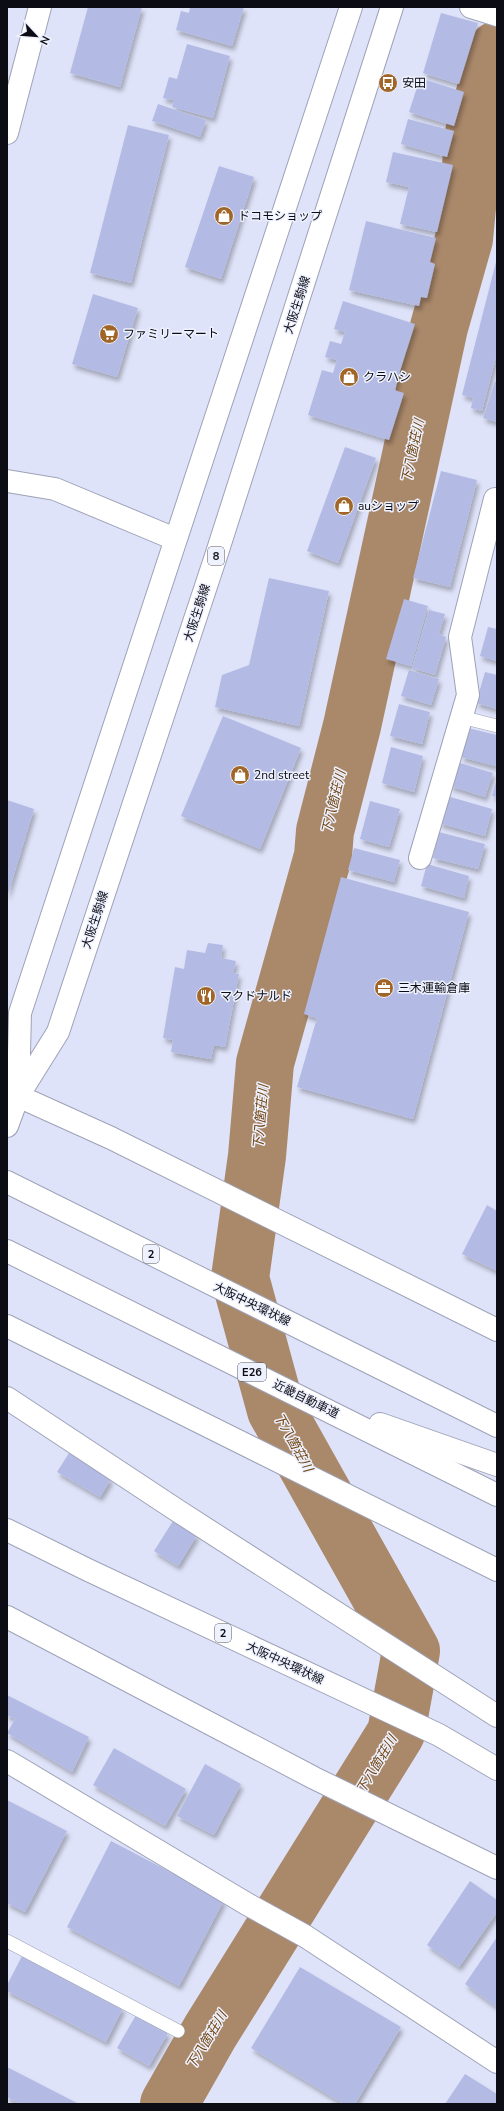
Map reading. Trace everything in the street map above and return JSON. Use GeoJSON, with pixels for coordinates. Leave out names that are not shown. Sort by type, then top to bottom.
{"type":"FeatureCollection","features":[{"type":"Feature","properties":{"kind":"main road"},"geometry":{"type":"LineString","coordinates":[[7,133],[40,7]]}},
{"type":"Feature","properties":{"kind":"main road","name":"大阪生駒線"},"geometry":{"type":"LineString","coordinates":[[7,1126],[20,1013],[351,7]]}},
{"type":"Feature","properties":{"kind":"main road","name":"大阪生駒線"},"geometry":{"type":"LineString","coordinates":[[12,1093],[58,1032],[216,556],[392,7]]}},
{"type":"Feature","properties":{"kind":"main road"},"geometry":{"type":"LineString","coordinates":[[471,7],[495,14]]}},
{"type":"Feature","properties":{"kind":"main road"},"geometry":{"type":"LineString","coordinates":[[7,481],[55,489],[175,539]]}},
{"type":"Feature","properties":{"kind":"main road"},"geometry":{"type":"LineString","coordinates":[[420,858],[468,695],[460,637],[495,499],[497,499]]}},
{"type":"Feature","properties":{"kind":"main road"},"geometry":{"type":"LineString","coordinates":[[12,1093],[110,1138],[497,1330]]}},
{"type":"Feature","properties":{"kind":"main road","name":"大阪中央環状線"},"geometry":{"type":"LineString","coordinates":[[7,1182],[497,1426]]}},
{"type":"Feature","properties":{"kind":"main road","name":"近畿自動車道"},"geometry":{"type":"LineString","coordinates":[[7,1251],[497,1495]]}},
{"type":"Feature","properties":{"kind":"main road"},"geometry":{"type":"LineString","coordinates":[[7,1326],[497,1570]]}},
{"type":"Feature","properties":{"kind":"main road"},"geometry":{"type":"LineString","coordinates":[[301,1397],[497,1465]]}},
{"type":"Feature","properties":{"kind":"main road"},"geometry":{"type":"LineString","coordinates":[[7,1398],[178,1511],[497,1716]]}},
{"type":"Feature","properties":{"kind":"main road","name":"大阪中央環状線"},"geometry":{"type":"LineString","coordinates":[[7,1530],[88,1570],[439,1735],[497,1769]]}},
{"type":"Feature","properties":{"kind":"main road"},"geometry":{"type":"LineString","coordinates":[[7,1617],[314,1778],[497,1868]]}},
{"type":"Feature","properties":{"kind":"main road"},"geometry":{"type":"LineString","coordinates":[[7,1761],[247,1904],[305,1936],[497,2062]]}},
{"type":"Feature","properties":{"kind":"lane"},"geometry":{"type":"LineString","coordinates":[[461,717],[497,726]]}},
{"type":"Feature","properties":{"kind":"lane"},"geometry":{"type":"LineString","coordinates":[[7,1941],[178,2031]]}},
{"type":"Feature","properties":{"kind":"building"},"geometry":{"type":"Polygon","coordinates":[[[88,7],[142,7],[120,87],[70,73],[88,7]]]}},
{"type":"Feature","properties":{"kind":"building"},"geometry":{"type":"Polygon","coordinates":[[[190,7],[244,7],[232,46],[176,30],[181,11],[189,13],[190,7]]]}},
{"type":"Feature","properties":{"kind":"building"},"geometry":{"type":"Polygon","coordinates":[[[441,13],[478,23],[459,84],[423,73],[441,13]]]}},
{"type":"Feature","properties":{"kind":"building"},"geometry":{"type":"Polygon","coordinates":[[[187,44],[230,56],[213,118],[172,107],[174,100],[163,98],[169,77],[177,79],[187,44]]]}},
{"type":"Feature","properties":{"kind":"building"},"geometry":{"type":"Polygon","coordinates":[[[420,78],[464,92],[454,126],[409,112],[420,78]]]}},
{"type":"Feature","properties":{"kind":"building"},"geometry":{"type":"Polygon","coordinates":[[[158,104],[206,120],[200,137],[152,121],[158,104]]]}},
{"type":"Feature","properties":{"kind":"building"},"geometry":{"type":"Polygon","coordinates":[[[408,119],[454,131],[447,157],[401,144],[408,119]]]}},
{"type":"Feature","properties":{"kind":"building"},"geometry":{"type":"Polygon","coordinates":[[[128,125],[169,135],[131,283],[90,273],[128,125]]]}},
{"type":"Feature","properties":{"kind":"building"},"geometry":{"type":"Polygon","coordinates":[[[393,152],[453,165],[437,232],[400,224],[409,187],[386,182],[393,152]]]}},
{"type":"Feature","properties":{"kind":"building"},"geometry":{"type":"Polygon","coordinates":[[[219,166],[254,177],[221,279],[185,267],[219,166]]]}},
{"type":"Feature","properties":{"kind":"building"},"geometry":{"type":"Polygon","coordinates":[[[366,221],[436,238],[430,262],[435,264],[427,298],[421,297],[419,306],[349,290],[366,221]]]}},
{"type":"Feature","properties":{"kind":"building"},"geometry":{"type":"Polygon","coordinates":[[[497,258],[497,353],[482,411],[471,408],[473,398],[462,395],[497,258]]]}},
{"type":"Feature","properties":{"kind":"building"},"geometry":{"type":"Polygon","coordinates":[[[93,294],[138,308],[117,377],[72,364],[93,294]]]}},
{"type":"Feature","properties":{"kind":"building"},"geometry":{"type":"Polygon","coordinates":[[[343,301],[415,324],[394,390],[404,393],[389,440],[308,415],[322,370],[333,373],[337,360],[325,357],[330,341],[341,344],[345,332],[334,329],[343,301]]]}},
{"type":"Feature","properties":{"kind":"building"},"geometry":{"type":"Polygon","coordinates":[[[495,381],[497,382],[497,422],[483,418],[495,381]]]}},
{"type":"Feature","properties":{"kind":"building"},"geometry":{"type":"Polygon","coordinates":[[[345,447],[376,458],[338,563],[307,551],[345,447]]]}},
{"type":"Feature","properties":{"kind":"building"},"geometry":{"type":"Polygon","coordinates":[[[441,471],[477,480],[450,587],[413,578],[441,471]]]}},
{"type":"Feature","properties":{"kind":"building"},"geometry":{"type":"Polygon","coordinates":[[[269,578],[329,591],[299,726],[215,707],[222,675],[249,665],[269,578]]]}},
{"type":"Feature","properties":{"kind":"building"},"geometry":{"type":"Polygon","coordinates":[[[404,599],[428,606],[411,666],[386,659],[404,599]]]}},
{"type":"Feature","properties":{"kind":"building"},"geometry":{"type":"Polygon","coordinates":[[[429,610],[445,614],[439,634],[446,637],[435,675],[412,668],[429,610]]]}},
{"type":"Feature","properties":{"kind":"building"},"geometry":{"type":"Polygon","coordinates":[[[488,627],[497,629],[497,661],[480,656],[488,627]]]}},
{"type":"Feature","properties":{"kind":"building"},"geometry":{"type":"Polygon","coordinates":[[[409,670],[439,679],[431,705],[401,696],[409,670]]]}},
{"type":"Feature","properties":{"kind":"building"},"geometry":{"type":"Polygon","coordinates":[[[485,672],[497,675],[497,709],[476,703],[485,672]]]}},
{"type":"Feature","properties":{"kind":"building"},"geometry":{"type":"Polygon","coordinates":[[[399,704],[430,712],[422,744],[390,736],[399,704]]]}},
{"type":"Feature","properties":{"kind":"building"},"geometry":{"type":"Polygon","coordinates":[[[223,716],[301,748],[260,849],[181,816],[223,716]]]}},
{"type":"Feature","properties":{"kind":"building"},"geometry":{"type":"Polygon","coordinates":[[[468,728],[497,735],[497,758],[495,766],[461,757],[468,728]]]}},
{"type":"Feature","properties":{"kind":"building"},"geometry":{"type":"Polygon","coordinates":[[[391,747],[423,756],[414,792],[382,783],[391,747]]]}},
{"type":"Feature","properties":{"kind":"building"},"geometry":{"type":"Polygon","coordinates":[[[457,762],[493,773],[485,797],[450,786],[457,762]]]}},
{"type":"Feature","properties":{"kind":"building"},"geometry":{"type":"Polygon","coordinates":[[[497,778],[497,797],[492,796],[497,778]]]}},
{"type":"Feature","properties":{"kind":"building"},"geometry":{"type":"Polygon","coordinates":[[[447,796],[492,809],[485,836],[439,823],[447,796]]]}},
{"type":"Feature","properties":{"kind":"building"},"geometry":{"type":"Polygon","coordinates":[[[7,800],[34,809],[7,897],[7,800]]]}},
{"type":"Feature","properties":{"kind":"building"},"geometry":{"type":"Polygon","coordinates":[[[370,801],[400,809],[389,847],[360,839],[370,801]]]}},
{"type":"Feature","properties":{"kind":"building"},"geometry":{"type":"Polygon","coordinates":[[[439,832],[485,844],[478,869],[433,858],[439,832]]]}},
{"type":"Feature","properties":{"kind":"building"},"geometry":{"type":"Polygon","coordinates":[[[354,848],[400,860],[394,882],[348,870],[354,848]]]}},
{"type":"Feature","properties":{"kind":"building"},"geometry":{"type":"Polygon","coordinates":[[[427,864],[469,876],[464,898],[421,886],[427,864]]]}},
{"type":"Feature","properties":{"kind":"building"},"geometry":{"type":"Polygon","coordinates":[[[341,877],[469,912],[413,1119],[297,1087],[317,1018],[304,1014],[341,877]]]}},
{"type":"Feature","properties":{"kind":"building"},"geometry":{"type":"Polygon","coordinates":[[[208,943],[223,945],[221,958],[236,961],[233,973],[239,974],[225,1047],[214,1045],[211,1059],[171,1052],[173,1040],[163,1038],[175,967],[184,969],[187,950],[205,953],[208,943]]]}},
{"type":"Feature","properties":{"kind":"building"},"geometry":{"type":"Polygon","coordinates":[[[487,1205],[497,1211],[497,1271],[462,1254],[487,1205]]]}},
{"type":"Feature","properties":{"kind":"building"},"geometry":{"type":"Polygon","coordinates":[[[69,1453],[111,1479],[100,1497],[57,1472],[69,1453]]]}},
{"type":"Feature","properties":{"kind":"building"},"geometry":{"type":"Polygon","coordinates":[[[173,1521],[197,1535],[178,1566],[154,1551],[173,1521]]]}},
{"type":"Feature","properties":{"kind":"building"},"geometry":{"type":"Polygon","coordinates":[[[7,1695],[89,1737],[72,1772],[7,1733],[15,1719],[7,1715],[7,1695]]]}},
{"type":"Feature","properties":{"kind":"building"},"geometry":{"type":"Polygon","coordinates":[[[114,1748],[186,1789],[165,1826],[93,1785],[114,1748]]]}},
{"type":"Feature","properties":{"kind":"building"},"geometry":{"type":"Polygon","coordinates":[[[205,1764],[241,1784],[214,1835],[177,1816],[205,1764]]]}},
{"type":"Feature","properties":{"kind":"building"},"geometry":{"type":"Polygon","coordinates":[[[7,1800],[67,1831],[25,1912],[7,1903],[7,1800]]]}},
{"type":"Feature","properties":{"kind":"building"},"geometry":{"type":"Polygon","coordinates":[[[111,1841],[224,1900],[179,1986],[67,1927],[111,1841]]]}},
{"type":"Feature","properties":{"kind":"building"},"geometry":{"type":"Polygon","coordinates":[[[470,1881],[497,1900],[497,1912],[459,1967],[427,1945],[470,1881]]]}},
{"type":"Feature","properties":{"kind":"building"},"geometry":{"type":"Polygon","coordinates":[[[497,1937],[497,2007],[465,1984],[497,1937]]]}},
{"type":"Feature","properties":{"kind":"building"},"geometry":{"type":"Polygon","coordinates":[[[22,1956],[123,2008],[106,2042],[7,1991],[7,1985],[22,1956]]]}},
{"type":"Feature","properties":{"kind":"building"},"geometry":{"type":"Polygon","coordinates":[[[300,1967],[401,2027],[355,2104],[344,2104],[251,2048],[300,1967]]]}},
{"type":"Feature","properties":{"kind":"building"},"geometry":{"type":"Polygon","coordinates":[[[136,2015],[168,2033],[149,2066],[117,2048],[136,2015]]]}},
{"type":"Feature","properties":{"kind":"building"},"geometry":{"type":"Polygon","coordinates":[[[7,2067],[77,2103],[20,2104],[7,2097],[7,2067]]]}},
{"type":"Feature","properties":{"kind":"building"},"geometry":{"type":"Polygon","coordinates":[[[465,2074],[497,2094],[497,2104],[445,2104],[465,2074]]]}},
{"type":"Feature","properties":{"kind":"waterway","name":"下八箇荘川"},"geometry":{"type":"LineString","coordinates":[[169,2104],[210,2032],[396,1733],[411,1651],[276,1410],[240,1278],[257,1156],[265,1063],[323,856],[325,831],[352,726],[439,327],[464,239],[474,133],[497,50]]}},
{"type":"Feature","properties":{"kind":"place","name":"安田"},"geometry":{"type":"Point","coordinates":[388,83]}},
{"type":"Feature","properties":{"kind":"place","name":"ドコモショップ"},"geometry":{"type":"Point","coordinates":[224,216]}},
{"type":"Feature","properties":{"kind":"place","name":"ファミリーマート"},"geometry":{"type":"Point","coordinates":[109,334]}},
{"type":"Feature","properties":{"kind":"place","name":"クラハシ"},"geometry":{"type":"Point","coordinates":[349,377]}},
{"type":"Feature","properties":{"kind":"place","name":"auショップ"},"geometry":{"type":"Point","coordinates":[344,506]}},
{"type":"Feature","properties":{"kind":"place","name":"2nd street"},"geometry":{"type":"Point","coordinates":[240,775]}},
{"type":"Feature","properties":{"kind":"place","name":"三木運輸倉庫"},"geometry":{"type":"Point","coordinates":[384,988]}},
{"type":"Feature","properties":{"kind":"place","name":"マクドナルド"},"geometry":{"type":"Point","coordinates":[206,996]}}]}
